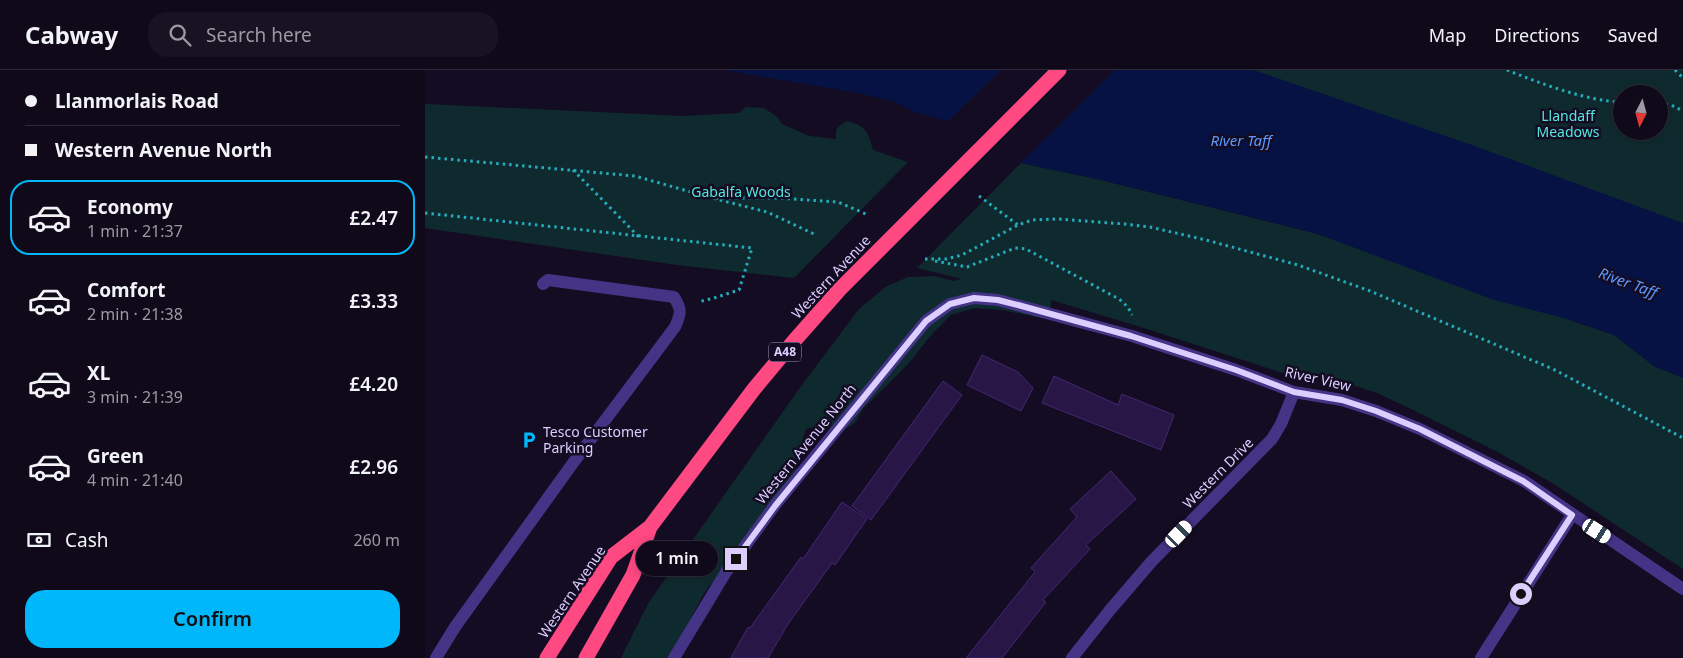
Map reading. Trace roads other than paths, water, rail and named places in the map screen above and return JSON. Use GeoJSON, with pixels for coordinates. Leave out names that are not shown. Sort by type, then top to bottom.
{"type":"FeatureCollection","features":[{"type":"Feature","properties":{"kind":"highway","name":"Western Avenue"},"geometry":{"type":"LineString","coordinates":[[547,658],[611,557],[650,527],[754,389],[794,341],[840,289],[1059,70]]}},
{"type":"Feature","properties":{"kind":"highway","name":"Western Avenue"},"geometry":{"type":"LineString","coordinates":[[586,658],[633,574],[650,527]]}},
{"type":"Feature","properties":{"kind":"street"},"geometry":{"type":"LineString","coordinates":[[436,658],[455,627],[675,327],[680,314],[679,305],[673,297],[664,295],[548,280],[543,284]]}},
{"type":"Feature","properties":{"kind":"street","name":"Western Avenue North"},"geometry":{"type":"LineString","coordinates":[[674,658],[726,572],[775,506],[926,321],[950,304],[974,298],[998,300]]}},
{"type":"Feature","properties":{"kind":"street","name":"River View"},"geometry":{"type":"LineString","coordinates":[[998,300],[1131,336],[1236,370],[1294,392],[1342,400],[1376,411],[1420,429],[1523,481],[1683,589]]}},
{"type":"Feature","properties":{"kind":"street","name":"Western Drive"},"geometry":{"type":"LineString","coordinates":[[1072,658],[1152,561],[1272,439],[1281,424],[1294,392]]}},
{"type":"Feature","properties":{"kind":"street"},"geometry":{"type":"LineString","coordinates":[[1481,658],[1572,515]]}},
{"type":"Feature","properties":{"kind":"water","name":"River Taff"},"geometry":{"type":"Polygon","coordinates":[[[724,70],[1253,70],[1472,145],[1683,223],[1683,378],[1654,366],[1614,335],[1571,320],[1494,300],[1315,233],[1101,180],[1021,163],[948,121],[914,112],[893,101],[724,70]]]}},
{"type":"Feature","properties":{"kind":"place","name":"Tesco Customer Parking"},"geometry":{"type":"Point","coordinates":[529,440]}},
{"type":"Feature","properties":{"kind":"park label","name":"Llandaff Meadows"},"geometry":{"type":"Point","coordinates":[1568,124]}},
{"type":"Feature","properties":{"kind":"park label","name":"Gabalfa Woods"},"geometry":{"type":"Point","coordinates":[741,192]}}]}
